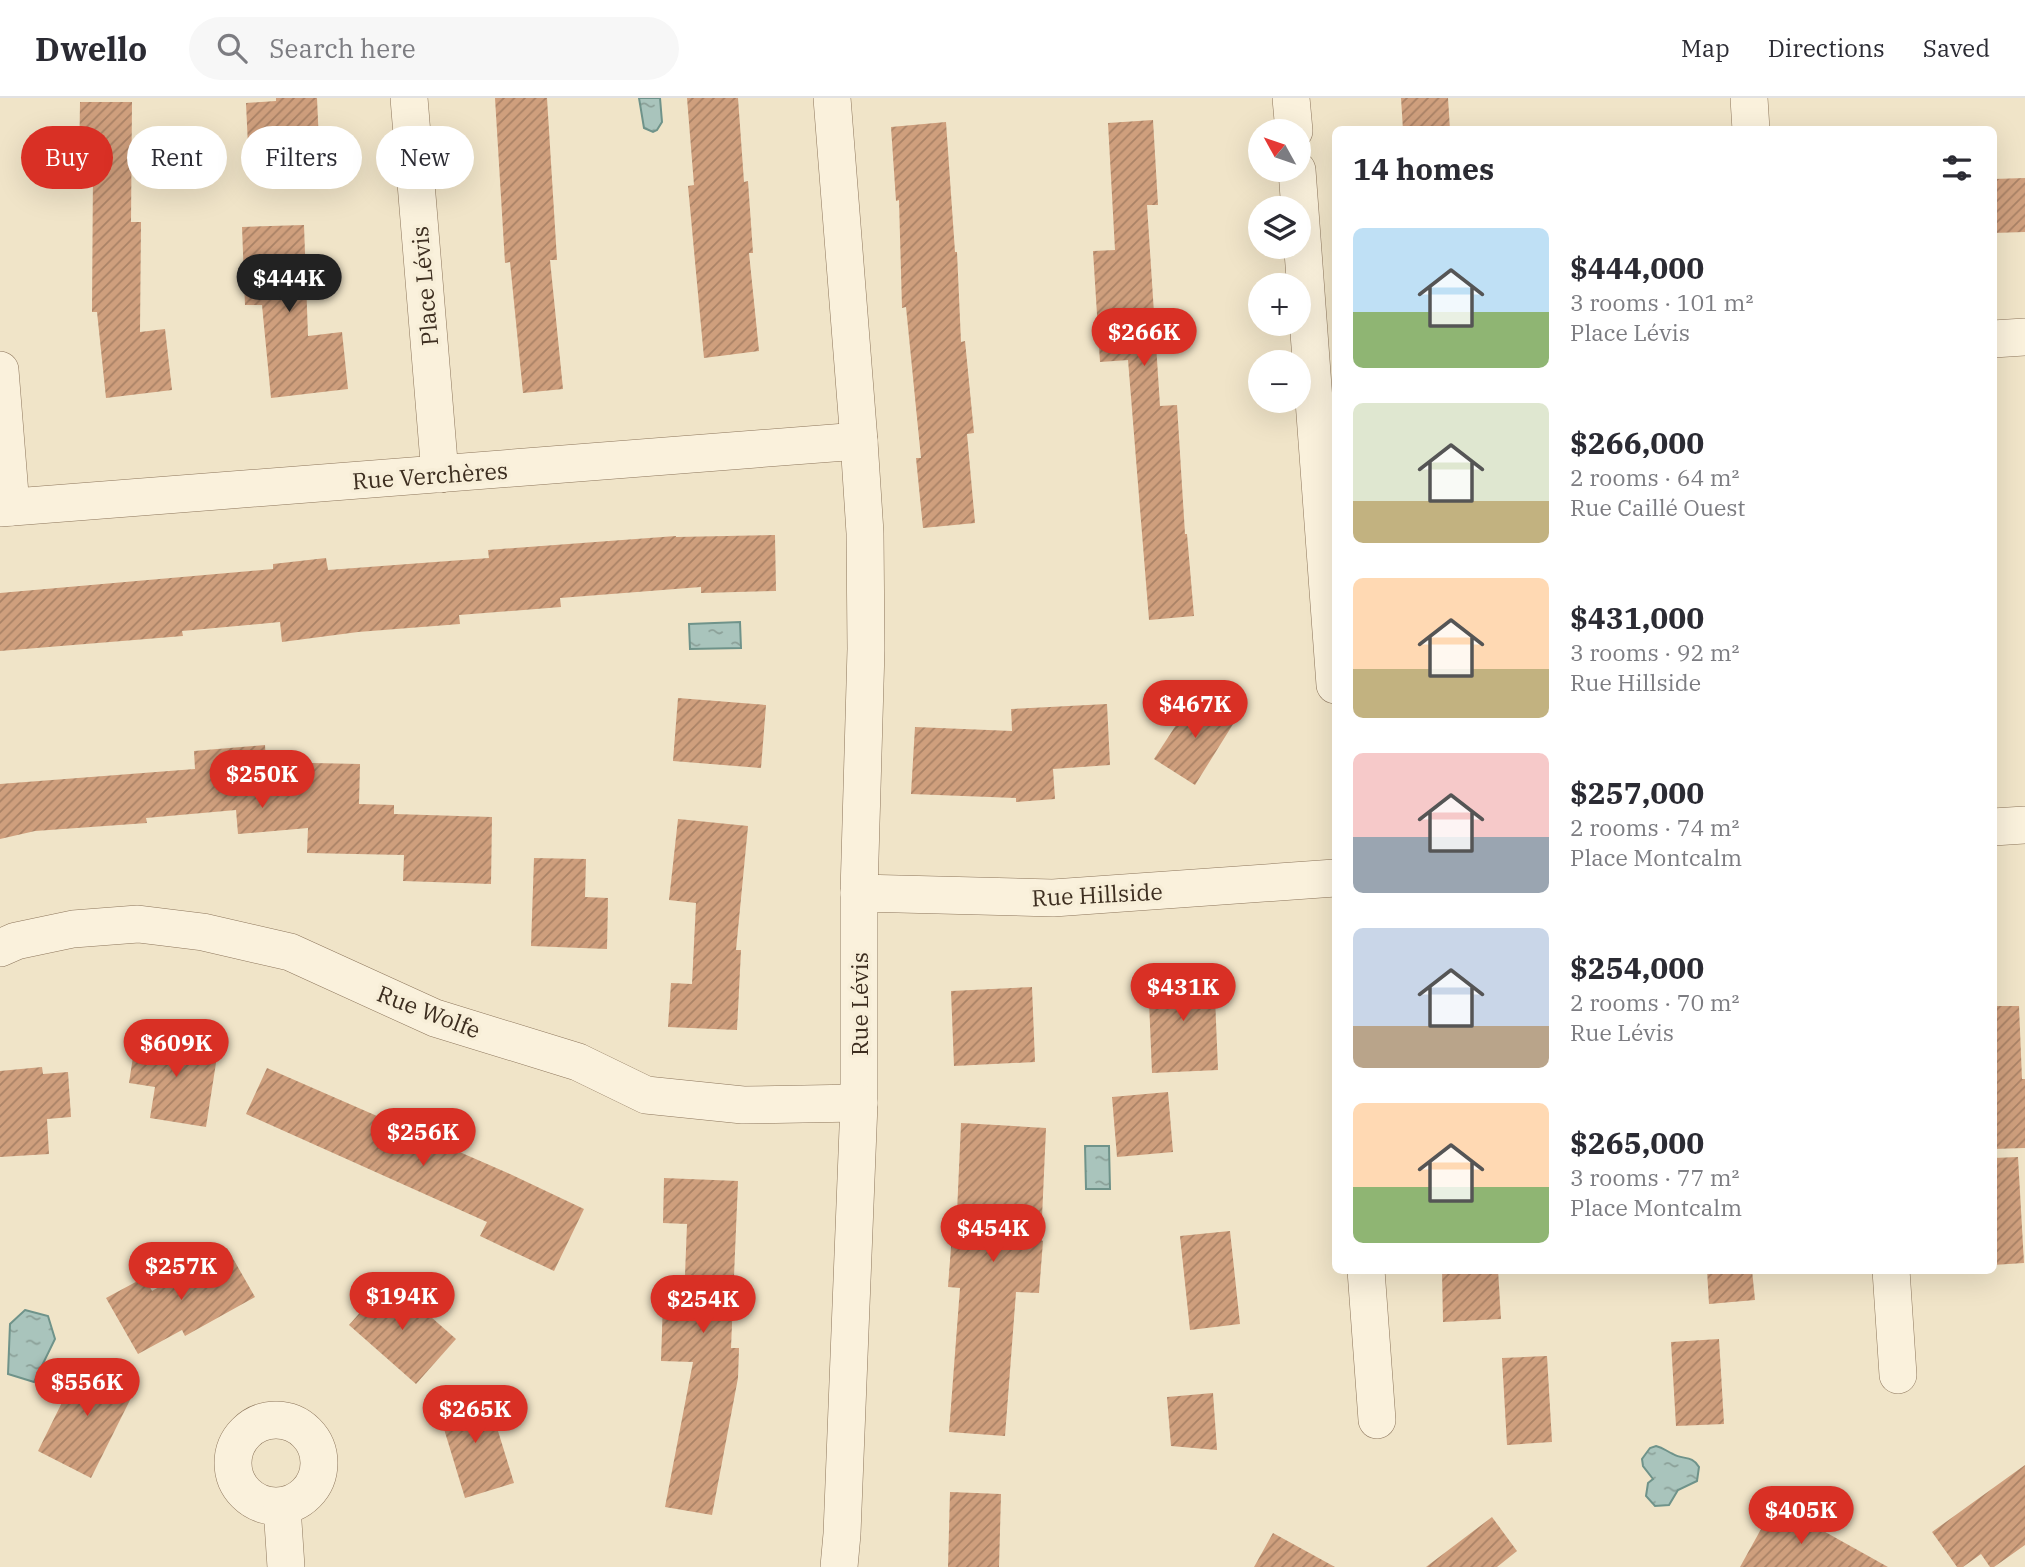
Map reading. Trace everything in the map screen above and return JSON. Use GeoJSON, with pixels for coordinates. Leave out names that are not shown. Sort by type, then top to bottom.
{"type":"FeatureCollection","features":[{"type":"Feature","properties":{"kind":"street","name":"Place Lévis"},"geometry":{"type":"LineString","coordinates":[[409,98],[440,474]]}},
{"type":"Feature","properties":{"kind":"street"},"geometry":{"type":"LineString","coordinates":[[832,98],[859,441]]}},
{"type":"Feature","properties":{"kind":"street"},"geometry":{"type":"LineString","coordinates":[[1291,98],[1293,119]]}},
{"type":"Feature","properties":{"kind":"street"},"geometry":{"type":"LineString","coordinates":[[1749,98],[1751,126]]}},
{"type":"Feature","properties":{"kind":"street"},"geometry":{"type":"LineString","coordinates":[[1298,182],[1324,390],[1332,605]]}},
{"type":"Feature","properties":{"kind":"street"},"geometry":{"type":"LineString","coordinates":[[1997,339],[2025,337]]}},
{"type":"Feature","properties":{"kind":"street"},"geometry":{"type":"LineString","coordinates":[[0,370],[6,508]]}},
{"type":"Feature","properties":{"kind":"street","name":"Rue Verchères"},"geometry":{"type":"LineString","coordinates":[[6,508],[859,441]]}},
{"type":"Feature","properties":{"kind":"street","name":"Rue Lévis"},"geometry":{"type":"LineString","coordinates":[[839,1567],[859,1103],[859,893],[866,649],[865,533],[859,441]]}},
{"type":"Feature","properties":{"kind":"street"},"geometry":{"type":"LineString","coordinates":[[1997,827],[2025,825]]}},
{"type":"Feature","properties":{"kind":"street","name":"Rue Hillside"},"geometry":{"type":"LineString","coordinates":[[859,893],[1053,898],[1332,878]]}},
{"type":"Feature","properties":{"kind":"street","name":"Rue Wolfe"},"geometry":{"type":"LineString","coordinates":[[0,948],[16,941],[73,929],[138,924],[203,932],[290,952],[435,1018],[578,1062],[646,1095],[743,1105],[859,1103]]}},
{"type":"Feature","properties":{"kind":"street"},"geometry":{"type":"LineString","coordinates":[[1366,1274],[1377,1420]]}},
{"type":"Feature","properties":{"kind":"street"},"geometry":{"type":"LineString","coordinates":[[1891,1274],[1898,1375]]}},
{"type":"Feature","properties":{"kind":"street"},"geometry":{"type":"LineString","coordinates":[[282,1507],[286,1567]]}},
{"type":"Feature","properties":{"kind":"water"},"geometry":{"type":"Polygon","coordinates":[[[639,98],[660,98],[662,122],[653,132],[644,128],[639,98]]]}},
{"type":"Feature","properties":{"kind":"water"},"geometry":{"type":"Polygon","coordinates":[[[740,622],[741,648],[690,649],[689,624],[740,622]]]}},
{"type":"Feature","properties":{"kind":"water"},"geometry":{"type":"Polygon","coordinates":[[[1085,1146],[1109,1146],[1110,1189],[1086,1189],[1085,1146]]]}},
{"type":"Feature","properties":{"kind":"water"},"geometry":{"type":"Polygon","coordinates":[[[25,1310],[48,1316],[55,1339],[34,1382],[8,1374],[10,1324],[25,1310]]]}},
{"type":"Feature","properties":{"kind":"water"},"geometry":{"type":"Polygon","coordinates":[[[1656,1446],[1690,1459],[1699,1467],[1697,1481],[1678,1490],[1669,1505],[1655,1506],[1646,1496],[1648,1483],[1653,1479],[1643,1466],[1642,1459],[1650,1448],[1656,1446]]]}},
{"type":"Feature","properties":{"kind":"building"},"geometry":{"type":"Polygon","coordinates":[[[276,98],[317,98],[318,126],[247,126],[246,103],[276,101],[276,98]]]}},
{"type":"Feature","properties":{"kind":"building"},"geometry":{"type":"Polygon","coordinates":[[[495,98],[547,98],[557,260],[550,260],[563,389],[523,393],[510,262],[505,263],[495,98]]]}},
{"type":"Feature","properties":{"kind":"building"},"geometry":{"type":"Polygon","coordinates":[[[687,98],[738,98],[744,182],[748,181],[753,253],[749,253],[759,351],[704,358],[688,186],[694,185],[687,98]]]}},
{"type":"Feature","properties":{"kind":"building"},"geometry":{"type":"Polygon","coordinates":[[[1401,98],[1448,98],[1450,126],[1403,126],[1401,98]]]}},
{"type":"Feature","properties":{"kind":"building"},"geometry":{"type":"Polygon","coordinates":[[[80,102],[132,102],[132,126],[127,126],[127,189],[131,189],[131,222],[141,222],[140,332],[165,329],[172,390],[106,398],[97,312],[92,312],[93,189],[113,189],[113,126],[80,126],[80,102]]]}},
{"type":"Feature","properties":{"kind":"building"},"geometry":{"type":"Polygon","coordinates":[[[1153,120],[1158,205],[1147,205],[1160,406],[1177,405],[1185,534],[1194,616],[1149,620],[1128,360],[1100,362],[1093,251],[1115,250],[1108,123],[1153,120]]]}},
{"type":"Feature","properties":{"kind":"building"},"geometry":{"type":"Polygon","coordinates":[[[946,122],[957,252],[961,342],[965,341],[974,433],[967,434],[975,523],[923,528],[916,458],[921,458],[906,307],[902,308],[899,200],[896,201],[891,127],[946,122]]]}},
{"type":"Feature","properties":{"kind":"building"},"geometry":{"type":"Polygon","coordinates":[[[2025,178],[2025,232],[1997,233],[1997,179],[2025,178]]]}},
{"type":"Feature","properties":{"kind":"building"},"geometry":{"type":"Polygon","coordinates":[[[304,225],[308,336],[342,332],[348,389],[271,398],[262,305],[245,305],[242,227],[304,225]]]}},
{"type":"Feature","properties":{"kind":"building"},"geometry":{"type":"Polygon","coordinates":[[[775,535],[776,591],[701,593],[701,587],[560,598],[561,607],[459,615],[460,624],[358,632],[282,642],[280,622],[182,631],[183,636],[0,651],[0,593],[273,569],[273,564],[326,558],[328,570],[489,558],[488,550],[676,536],[775,535]]]}},
{"type":"Feature","properties":{"kind":"building"},"geometry":{"type":"Polygon","coordinates":[[[1195,696],[1235,721],[1195,785],[1154,759],[1195,696]]]}},
{"type":"Feature","properties":{"kind":"building"},"geometry":{"type":"Polygon","coordinates":[[[678,698],[766,705],[761,768],[673,761],[678,698]]]}},
{"type":"Feature","properties":{"kind":"building"},"geometry":{"type":"Polygon","coordinates":[[[1107,704],[1110,765],[1053,769],[1055,799],[1016,802],[1016,798],[911,794],[915,727],[1012,731],[1011,709],[1107,704]]]}},
{"type":"Feature","properties":{"kind":"building"},"geometry":{"type":"Polygon","coordinates":[[[265,745],[266,762],[360,764],[359,804],[394,805],[394,814],[492,817],[491,884],[403,881],[404,855],[307,853],[308,828],[238,834],[236,810],[146,818],[147,823],[35,831],[0,839],[0,784],[195,769],[194,751],[265,745]]]}},
{"type":"Feature","properties":{"kind":"building"},"geometry":{"type":"Polygon","coordinates":[[[678,819],[748,826],[736,950],[741,950],[737,1030],[668,1027],[671,983],[692,984],[696,903],[669,900],[678,819]]]}},
{"type":"Feature","properties":{"kind":"building"},"geometry":{"type":"Polygon","coordinates":[[[534,858],[586,859],[585,897],[608,898],[607,949],[531,946],[534,858]]]}},
{"type":"Feature","properties":{"kind":"building"},"geometry":{"type":"Polygon","coordinates":[[[1214,973],[1218,1070],[1152,1073],[1148,977],[1214,973]]]}},
{"type":"Feature","properties":{"kind":"building"},"geometry":{"type":"Polygon","coordinates":[[[1032,987],[1035,1062],[954,1066],[951,991],[1032,987]]]}},
{"type":"Feature","properties":{"kind":"building"},"geometry":{"type":"Polygon","coordinates":[[[1997,1006],[2019,1006],[2022,1079],[2025,1079],[2025,1148],[1997,1149],[1997,1006]]]}},
{"type":"Feature","properties":{"kind":"building"},"geometry":{"type":"Polygon","coordinates":[[[136,1037],[218,1050],[206,1127],[150,1118],[155,1087],[129,1083],[136,1037]]]}},
{"type":"Feature","properties":{"kind":"building"},"geometry":{"type":"Polygon","coordinates":[[[42,1067],[43,1074],[68,1072],[71,1117],[47,1119],[49,1154],[0,1157],[0,1071],[42,1067]]]}},
{"type":"Feature","properties":{"kind":"building"},"geometry":{"type":"Polygon","coordinates":[[[267,1068],[584,1209],[554,1271],[480,1236],[487,1222],[246,1114],[267,1068]]]}},
{"type":"Feature","properties":{"kind":"building"},"geometry":{"type":"Polygon","coordinates":[[[1168,1092],[1173,1152],[1117,1157],[1112,1097],[1168,1092]]]}},
{"type":"Feature","properties":{"kind":"building"},"geometry":{"type":"Polygon","coordinates":[[[961,1123],[1046,1128],[1039,1293],[1016,1292],[1005,1436],[949,1432],[960,1288],[948,1287],[952,1234],[956,1235],[961,1123]]]}},
{"type":"Feature","properties":{"kind":"building"},"geometry":{"type":"Polygon","coordinates":[[[2018,1157],[2024,1263],[1997,1265],[1997,1158],[2018,1157]]]}},
{"type":"Feature","properties":{"kind":"building"},"geometry":{"type":"Polygon","coordinates":[[[664,1178],[738,1181],[731,1348],[739,1348],[738,1378],[712,1515],[665,1507],[693,1362],[661,1361],[663,1300],[684,1301],[687,1224],[663,1223],[664,1178]]]}},
{"type":"Feature","properties":{"kind":"building"},"geometry":{"type":"Polygon","coordinates":[[[1230,1231],[1240,1324],[1190,1330],[1180,1236],[1230,1231]]]}},
{"type":"Feature","properties":{"kind":"building"},"geometry":{"type":"Polygon","coordinates":[[[227,1248],[255,1297],[185,1336],[182,1330],[138,1354],[106,1298],[145,1277],[152,1291],[227,1248]]]}},
{"type":"Feature","properties":{"kind":"building"},"geometry":{"type":"Polygon","coordinates":[[[1442,1274],[1498,1274],[1501,1319],[1443,1322],[1442,1274]]]}},
{"type":"Feature","properties":{"kind":"building"},"geometry":{"type":"Polygon","coordinates":[[[1707,1274],[1752,1274],[1755,1300],[1709,1304],[1707,1274]]]}},
{"type":"Feature","properties":{"kind":"building"},"geometry":{"type":"Polygon","coordinates":[[[389,1280],[456,1339],[416,1384],[349,1325],[389,1280]]]}},
{"type":"Feature","properties":{"kind":"building"},"geometry":{"type":"Polygon","coordinates":[[[1719,1339],[1724,1424],[1676,1426],[1671,1342],[1719,1339]]]}},
{"type":"Feature","properties":{"kind":"building"},"geometry":{"type":"Polygon","coordinates":[[[1547,1356],[1552,1442],[1507,1445],[1502,1358],[1547,1356]]]}},
{"type":"Feature","properties":{"kind":"building"},"geometry":{"type":"Polygon","coordinates":[[[84,1358],[129,1380],[123,1392],[132,1396],[91,1478],[38,1451],[84,1358]]]}},
{"type":"Feature","properties":{"kind":"building"},"geometry":{"type":"Polygon","coordinates":[[[486,1392],[514,1483],[465,1498],[437,1406],[486,1392]]]}},
{"type":"Feature","properties":{"kind":"building"},"geometry":{"type":"Polygon","coordinates":[[[1213,1393],[1217,1450],[1171,1446],[1167,1397],[1213,1393]]]}},
{"type":"Feature","properties":{"kind":"building"},"geometry":{"type":"Polygon","coordinates":[[[2025,1465],[2025,1545],[1994,1567],[1990,1567],[1981,1554],[1963,1567],[1957,1567],[1932,1532],[2025,1465]]]}},
{"type":"Feature","properties":{"kind":"building"},"geometry":{"type":"Polygon","coordinates":[[[950,1492],[1001,1494],[999,1567],[948,1567],[950,1492]]]}},
{"type":"Feature","properties":{"kind":"building"},"geometry":{"type":"Polygon","coordinates":[[[1775,1504],[1888,1567],[1740,1567],[1775,1504]]]}},
{"type":"Feature","properties":{"kind":"building"},"geometry":{"type":"Polygon","coordinates":[[[1492,1517],[1517,1551],[1497,1567],[1426,1567],[1492,1517]]]}},
{"type":"Feature","properties":{"kind":"building"},"geometry":{"type":"Polygon","coordinates":[[[1273,1533],[1335,1567],[1254,1567],[1273,1533]]]}}]}
